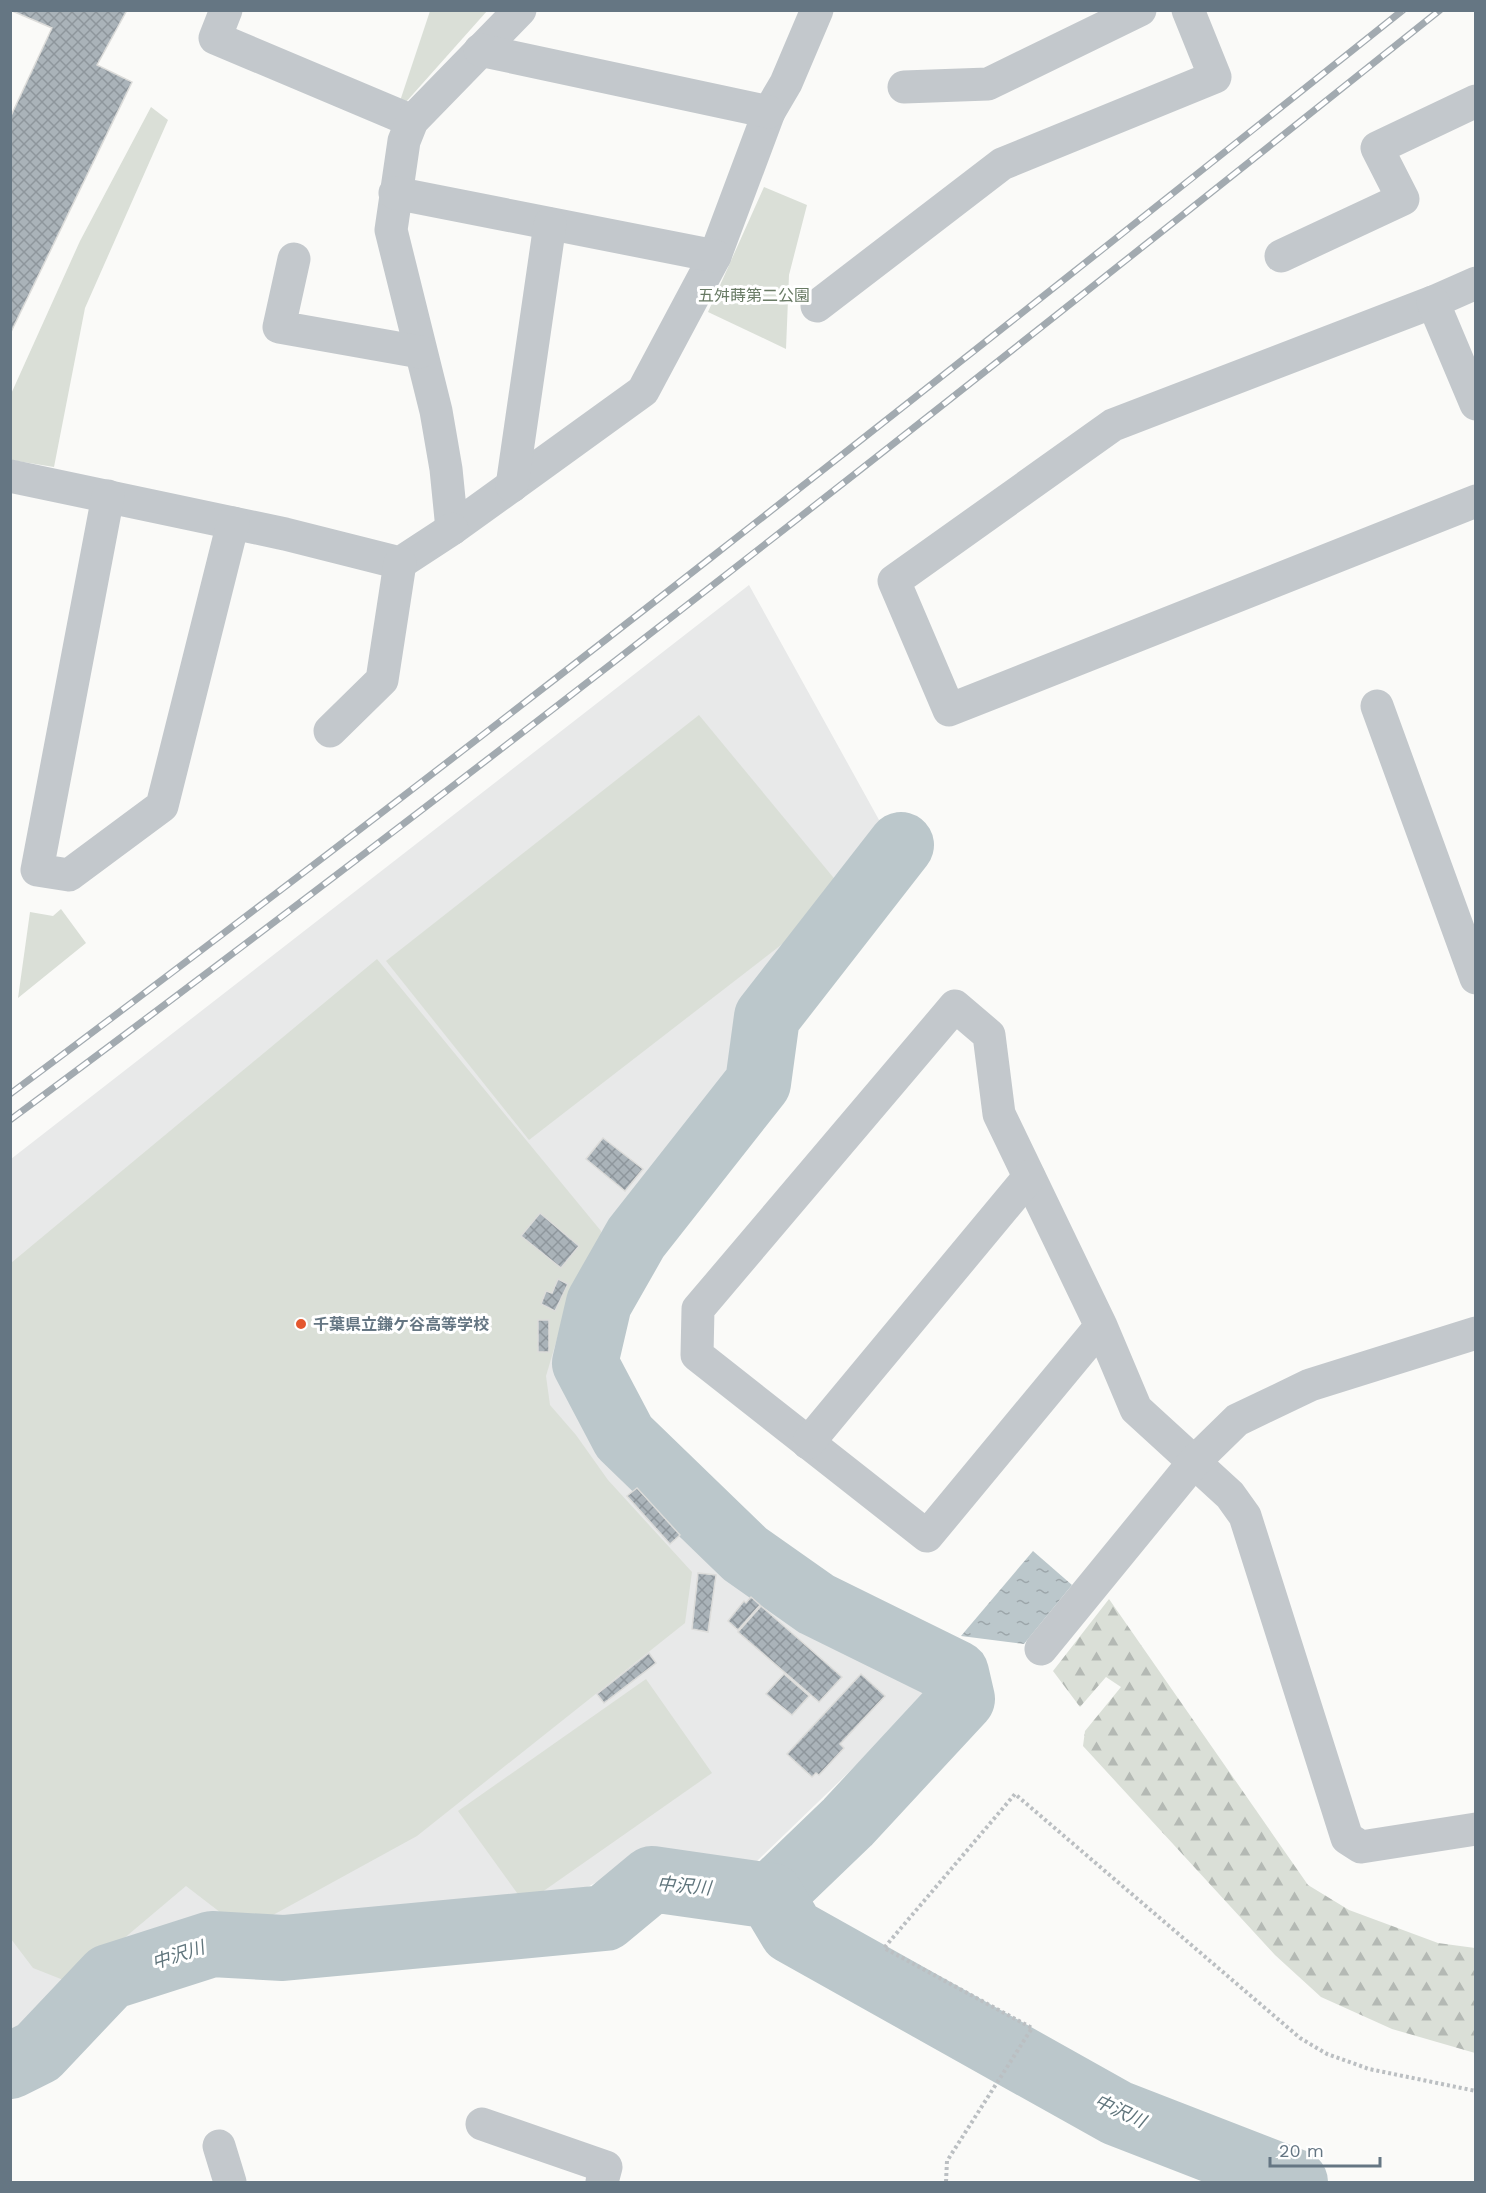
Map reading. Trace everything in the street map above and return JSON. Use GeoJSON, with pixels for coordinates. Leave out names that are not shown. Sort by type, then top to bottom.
{"type":"FeatureCollection","features":[{"type":"Feature","properties":{"kind":"street"},"geometry":{"type":"LineString","coordinates":[[226,10],[215,38],[412,121]]}},
{"type":"Feature","properties":{"kind":"street"},"geometry":{"type":"LineString","coordinates":[[452,529],[446,469],[436,411],[391,230],[395,193],[404,141],[412,121],[520,10]]}},
{"type":"Feature","properties":{"kind":"street"},"geometry":{"type":"LineString","coordinates":[[10,476],[233,523],[399,563],[452,529],[643,391],[715,256],[769,112],[786,83],[817,10]]}},
{"type":"Feature","properties":{"kind":"street"},"geometry":{"type":"LineString","coordinates":[[904,87],[988,84],[1140,10]]}},
{"type":"Feature","properties":{"kind":"street"},"geometry":{"type":"LineString","coordinates":[[817,306],[1002,164],[1215,76],[1188,10]]}},
{"type":"Feature","properties":{"kind":"street"},"geometry":{"type":"LineString","coordinates":[[480,50],[769,112]]}},
{"type":"Feature","properties":{"kind":"street"},"geometry":{"type":"LineString","coordinates":[[1281,256],[1403,200],[1377,148],[1476,101]]}},
{"type":"Feature","properties":{"kind":"street"},"geometry":{"type":"LineString","coordinates":[[395,193],[715,256]]}},
{"type":"Feature","properties":{"kind":"street"},"geometry":{"type":"LineString","coordinates":[[512,486],[550,224]]}},
{"type":"Feature","properties":{"kind":"street"},"geometry":{"type":"LineString","coordinates":[[294,259],[279,327],[420,352]]}},
{"type":"Feature","properties":{"kind":"street"},"geometry":{"type":"LineString","coordinates":[[1476,283],[1433,302],[1113,425],[894,581],[949,710],[1476,501]]}},
{"type":"Feature","properties":{"kind":"street"},"geometry":{"type":"LineString","coordinates":[[1433,302],[1476,404]]}},
{"type":"Feature","properties":{"kind":"street"},"geometry":{"type":"LineString","coordinates":[[108,496],[37,870],[69,875],[162,806],[233,523]]}},
{"type":"Feature","properties":{"kind":"street"},"geometry":{"type":"LineString","coordinates":[[330,731],[382,680],[399,563]]}},
{"type":"Feature","properties":{"kind":"street"},"geometry":{"type":"LineString","coordinates":[[1377,706],[1476,978]]}},
{"type":"Feature","properties":{"kind":"street"},"geometry":{"type":"LineString","coordinates":[[1101,1326],[927,1536],[697,1355],[698,1309],[955,1006],[988,1035],[999,1114],[1101,1326],[1136,1409],[1230,1495],[1245,1516],[1347,1838],[1361,1847],[1476,1829]]}},
{"type":"Feature","properties":{"kind":"street"},"geometry":{"type":"LineString","coordinates":[[808,1443],[1029,1177]]}},
{"type":"Feature","properties":{"kind":"street"},"geometry":{"type":"LineString","coordinates":[[1041,1649],[1194,1462],[1237,1420],[1310,1385],[1476,1333]]}},
{"type":"Feature","properties":{"kind":"street"},"geometry":{"type":"LineString","coordinates":[[482,2124],[606,2167],[602,2182]]}},
{"type":"Feature","properties":{"kind":"street"},"geometry":{"type":"LineString","coordinates":[[219,2146],[230,2182]]}},
{"type":"Feature","properties":{"kind":"path"},"geometry":{"type":"LineString","coordinates":[[946,2182],[947,2161],[1032,2028],[884,1948],[1015,1794],[1300,2038],[1327,2054],[1369,2069],[1476,2091]]}},
{"type":"Feature","properties":{"kind":"shaded area","name":"千葉県立鎌ケ谷高等学校"},"geometry":{"type":"Polygon","coordinates":[[[749,585],[894,847],[875,882],[758,1013],[748,1084],[627,1234],[593,1300],[591,1348],[658,1448],[828,1594],[952,1659],[907,1716],[756,1862],[650,1855],[548,1907],[459,1912],[306,1928],[174,1930],[11,2039],[11,1159],[749,585]]]}},
{"type":"Feature","properties":{"kind":"green space"},"geometry":{"type":"Polygon","coordinates":[[[430,11],[487,11],[406,102],[399,104],[430,11]]]}},
{"type":"Feature","properties":{"kind":"green space"},"geometry":{"type":"Polygon","coordinates":[[[151,107],[168,120],[85,308],[54,467],[11,460],[11,394],[80,241],[151,107]]]}},
{"type":"Feature","properties":{"kind":"green space","name":"五舛蒔第二公園"},"geometry":{"type":"Polygon","coordinates":[[[764,187],[807,205],[789,275],[786,349],[708,312],[764,187]]]}},
{"type":"Feature","properties":{"kind":"green space"},"geometry":{"type":"Polygon","coordinates":[[[699,715],[847,894],[529,1140],[386,961],[699,715]]]}},
{"type":"Feature","properties":{"kind":"green space"},"geometry":{"type":"Polygon","coordinates":[[[61,909],[86,943],[18,998],[30,912],[53,916],[61,909]]]}},
{"type":"Feature","properties":{"kind":"green space"},"geometry":{"type":"Polygon","coordinates":[[[377,959],[601,1231],[598,1261],[559,1332],[546,1376],[550,1405],[576,1435],[608,1480],[692,1572],[685,1623],[417,1836],[273,1915],[225,1916],[186,1886],[71,1983],[33,1968],[11,1939],[11,1263],[377,959]]]}},
{"type":"Feature","properties":{"kind":"green space"},"geometry":{"type":"Polygon","coordinates":[[[1109,1599],[1308,1885],[1349,1910],[1438,1943],[1475,1948],[1475,2053],[1392,2029],[1321,1997],[1275,1955],[1083,1746],[1085,1731],[1121,1687],[1106,1677],[1080,1707],[1053,1671],[1109,1599]]]}},
{"type":"Feature","properties":{"kind":"green space"},"geometry":{"type":"Polygon","coordinates":[[[646,1679],[712,1773],[525,1904],[458,1811],[646,1679]]]}},
{"type":"Feature","properties":{"kind":"water"},"geometry":{"type":"Polygon","coordinates":[[[1033,1551],[1072,1585],[1024,1644],[961,1636],[1033,1551]]]}},
{"type":"Feature","properties":{"kind":"building"},"geometry":{"type":"Polygon","coordinates":[[[10,10],[127,10],[97,65],[132,82],[10,334],[10,118],[52,28],[10,10]]]}},
{"type":"Feature","properties":{"kind":"building"},"geometry":{"type":"Polygon","coordinates":[[[603,1138],[643,1169],[625,1191],[586,1159],[603,1138]]]}},
{"type":"Feature","properties":{"kind":"building"},"geometry":{"type":"Polygon","coordinates":[[[540,1213],[579,1246],[561,1268],[521,1236],[540,1213]]]}},
{"type":"Feature","properties":{"kind":"building"},"geometry":{"type":"Polygon","coordinates":[[[558,1279],[568,1284],[555,1311],[541,1304],[546,1291],[552,1293],[558,1279]]]}},
{"type":"Feature","properties":{"kind":"building"},"geometry":{"type":"Polygon","coordinates":[[[538,1320],[549,1320],[549,1352],[538,1352],[538,1320]]]}},
{"type":"Feature","properties":{"kind":"building"},"geometry":{"type":"Polygon","coordinates":[[[637,1488],[680,1535],[670,1544],[627,1496],[637,1488]]]}},
{"type":"Feature","properties":{"kind":"building"},"geometry":{"type":"Polygon","coordinates":[[[698,1573],[716,1575],[708,1632],[692,1629],[698,1573]]]}},
{"type":"Feature","properties":{"kind":"building"},"geometry":{"type":"Polygon","coordinates":[[[751,1597],[760,1605],[738,1630],[728,1621],[744,1601],[746,1603],[751,1597]]]}},
{"type":"Feature","properties":{"kind":"building"},"geometry":{"type":"Polygon","coordinates":[[[761,1606],[842,1677],[819,1702],[738,1632],[761,1606]]]}},
{"type":"Feature","properties":{"kind":"building"},"geometry":{"type":"Polygon","coordinates":[[[649,1653],[656,1663],[604,1703],[597,1694],[649,1653]]]}},
{"type":"Feature","properties":{"kind":"building"},"geometry":{"type":"Polygon","coordinates":[[[784,1674],[809,1696],[792,1715],[766,1694],[784,1674]]]}},
{"type":"Feature","properties":{"kind":"building"},"geometry":{"type":"Polygon","coordinates":[[[861,1674],[885,1696],[840,1744],[844,1748],[819,1775],[816,1773],[812,1777],[787,1754],[861,1674]]]}},
{"type":"Feature","properties":{"kind":"waterway"},"geometry":{"type":"LineString","coordinates":[[771,1896],[848,1822],[962,1699],[956,1673],[816,1604],[745,1554],[624,1437],[585,1363],[599,1303],[636,1238],[758,1083],[767,1017],[901,845]]}},
{"type":"Feature","properties":{"kind":"waterway","name":"中沢川"},"geometry":{"type":"LineString","coordinates":[[10,2066],[38,2052],[109,1977],[212,1944],[283,1948],[605,1918],[652,1879],[771,1896],[792,1931],[1117,2113],[1295,2182]]}},
{"type":"Feature","properties":{"kind":"railway"},"geometry":{"type":"LineString","coordinates":[[10,1094],[362,828],[711,558],[1403,10]]}},
{"type":"Feature","properties":{"kind":"railway"},"geometry":{"type":"LineString","coordinates":[[10,1120],[372,848],[730,572],[1440,10]]}},
{"type":"Feature","properties":{"kind":"place","name":"千葉県立鎌ケ谷高等学校"},"geometry":{"type":"Point","coordinates":[301,1324]}}]}
